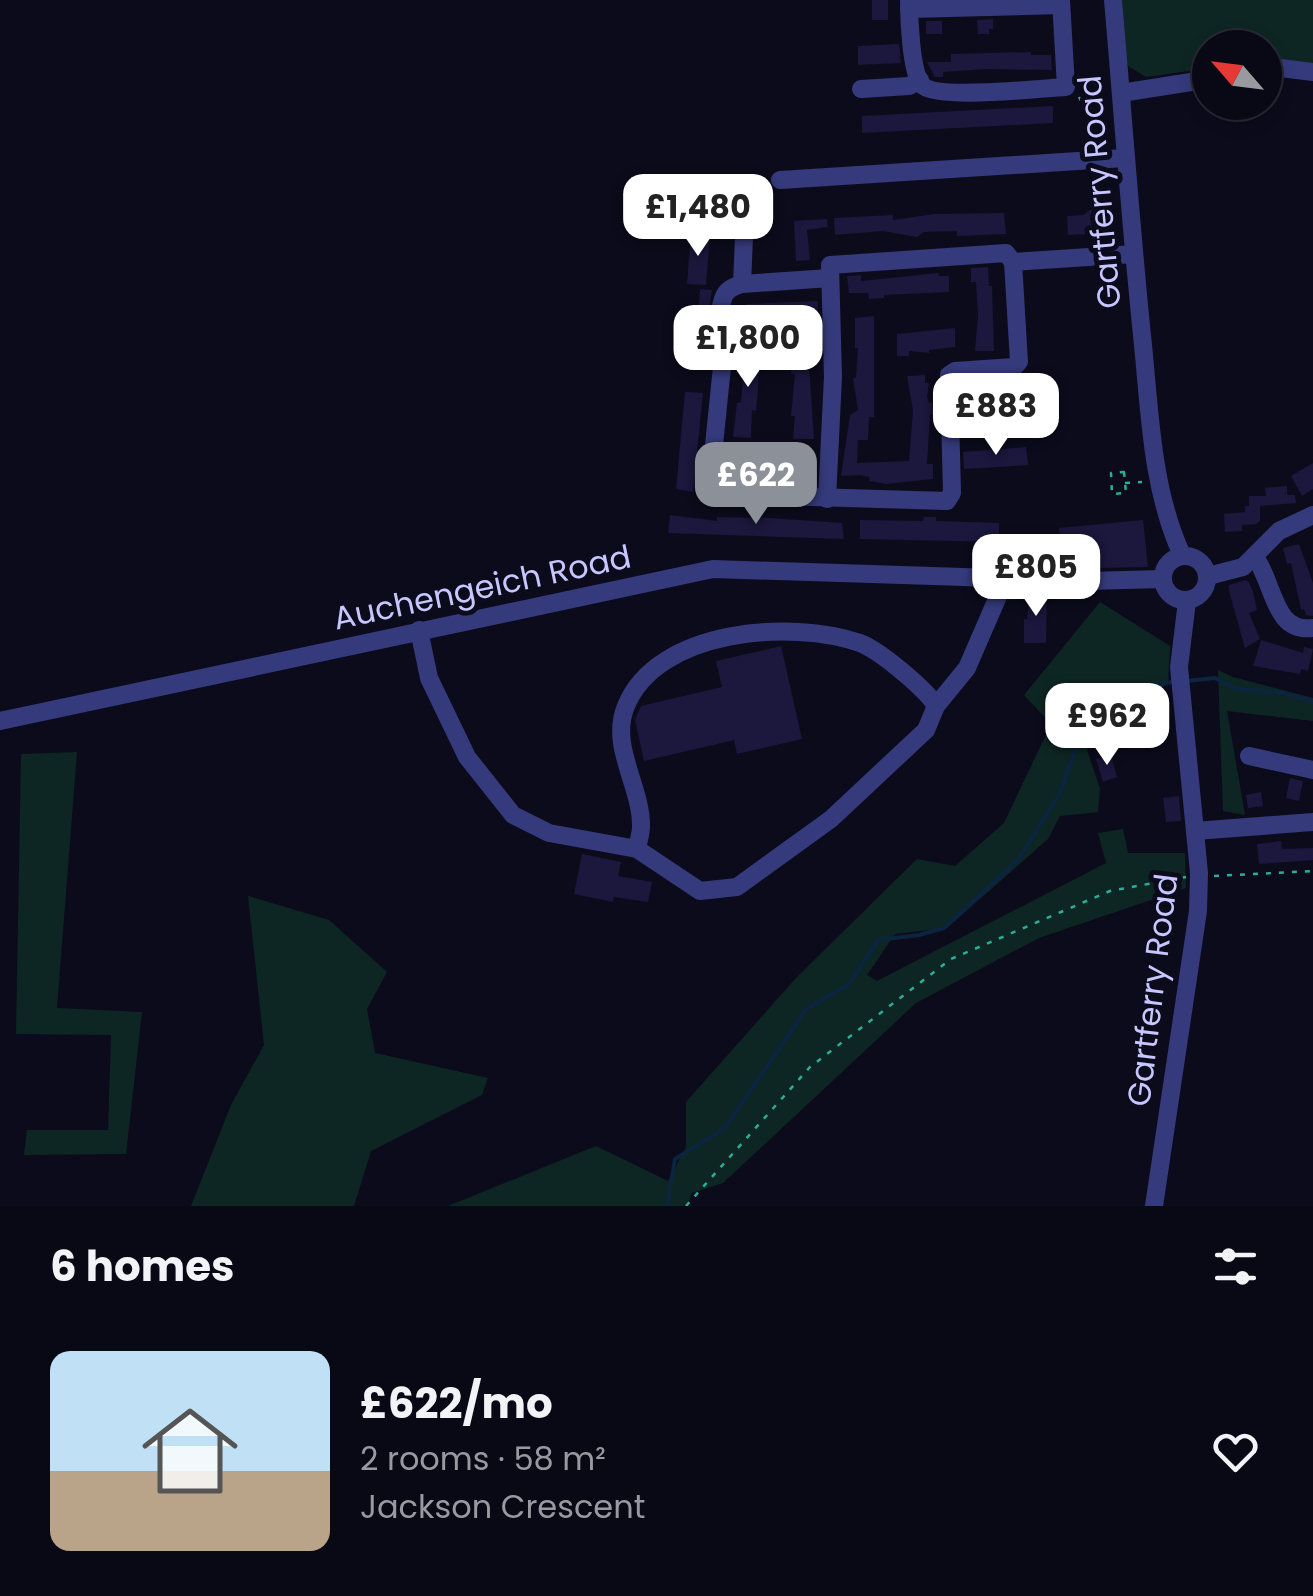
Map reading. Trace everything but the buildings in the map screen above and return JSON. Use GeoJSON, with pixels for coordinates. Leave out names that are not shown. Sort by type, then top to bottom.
{"type":"FeatureCollection","features":[{"type":"Feature","properties":{"kind":"street","name":"Gartferry Road"},"geometry":{"type":"LineString","coordinates":[[1113,0],[1124,158],[1158,481],[1169,527],[1182,555]]}},
{"type":"Feature","properties":{"kind":"street"},"geometry":{"type":"LineString","coordinates":[[1061,2],[1066,86],[930,92],[920,80],[909,5],[1061,2]]}},
{"type":"Feature","properties":{"kind":"street"},"geometry":{"type":"LineString","coordinates":[[1282,68],[1313,72]]}},
{"type":"Feature","properties":{"kind":"street"},"geometry":{"type":"LineString","coordinates":[[862,89],[909,86],[920,80]]}},
{"type":"Feature","properties":{"kind":"street"},"geometry":{"type":"LineString","coordinates":[[1121,93],[1192,82]]}},
{"type":"Feature","properties":{"kind":"street"},"geometry":{"type":"LineString","coordinates":[[780,180],[1124,158]]}},
{"type":"Feature","properties":{"kind":"street"},"geometry":{"type":"LineString","coordinates":[[742,284],[744,237]]}},
{"type":"Feature","properties":{"kind":"street"},"geometry":{"type":"LineString","coordinates":[[827,499],[833,378],[830,265],[1006,253],[1013,262],[1019,362],[1014,367],[954,370],[949,375],[952,493],[947,500],[827,499],[709,494],[724,357],[719,348],[723,296],[730,287],[742,284],[830,278]]}},
{"type":"Feature","properties":{"kind":"street"},"geometry":{"type":"LineString","coordinates":[[1013,262],[1134,254]]}},
{"type":"Feature","properties":{"kind":"street"},"geometry":{"type":"LineString","coordinates":[[1208,576],[1234,571],[1256,557],[1280,531],[1313,515]]}},
{"type":"Feature","properties":{"kind":"street"},"geometry":{"type":"LineString","coordinates":[[1182,555],[1199,560],[1207,568],[1208,576],[1202,593],[1187,602],[1171,596],[1163,579],[1167,565],[1182,555]]}},
{"type":"Feature","properties":{"kind":"street"},"geometry":{"type":"LineString","coordinates":[[1256,557],[1268,574],[1283,620],[1296,629],[1313,628]]}},
{"type":"Feature","properties":{"kind":"street","name":"Auchengeich Road"},"geometry":{"type":"LineString","coordinates":[[0,721],[713,569],[1163,579]]}},
{"type":"Feature","properties":{"kind":"street"},"geometry":{"type":"LineString","coordinates":[[419,630],[429,678],[467,757],[513,815],[549,834],[637,849],[700,892],[737,887],[831,819],[926,730],[936,706],[967,668],[1006,578]]}},
{"type":"Feature","properties":{"kind":"street","name":"Gartferry Road"},"geometry":{"type":"LineString","coordinates":[[1154,1206],[1198,911],[1199,876],[1179,667],[1187,602]]}},
{"type":"Feature","properties":{"kind":"street"},"geometry":{"type":"LineString","coordinates":[[637,849],[642,825],[622,742],[624,708],[644,676],[673,654],[714,640],[792,630],[863,644],[928,692],[936,706]]}},
{"type":"Feature","properties":{"kind":"street"},"geometry":{"type":"LineString","coordinates":[[1250,756],[1313,770]]}},
{"type":"Feature","properties":{"kind":"street"},"geometry":{"type":"LineString","coordinates":[[1195,832],[1313,822]]}},
{"type":"Feature","properties":{"kind":"path"},"geometry":{"type":"LineString","coordinates":[[1066,86],[1079,98],[1093,122],[1122,128]]}},
{"type":"Feature","properties":{"kind":"path"},"geometry":{"type":"LineString","coordinates":[[1124,472],[1125,482],[1126,493],[1112,494],[1110,473],[1124,472]]}},
{"type":"Feature","properties":{"kind":"path"},"geometry":{"type":"LineString","coordinates":[[1125,482],[1158,481]]}},
{"type":"Feature","properties":{"kind":"path"},"geometry":{"type":"LineString","coordinates":[[686,1206],[810,1068],[950,959],[1110,891],[1199,876],[1313,871]]}},
{"type":"Feature","properties":{"kind":"green space"},"geometry":{"type":"Polygon","coordinates":[[[1116,0],[1313,0],[1313,64],[1282,59],[1282,30],[1192,30],[1192,71],[1146,77],[1128,66],[1119,34],[1116,0]]]}},
{"type":"Feature","properties":{"kind":"green space"},"geometry":{"type":"Polygon","coordinates":[[[1100,602],[1170,646],[1168,684],[1101,726],[1087,750],[1100,789],[1098,812],[1060,816],[1048,839],[947,928],[895,934],[867,975],[877,981],[1106,863],[1098,833],[1123,829],[1128,853],[1185,853],[1186,888],[1039,938],[916,1003],[723,1183],[692,1193],[687,1206],[448,1206],[596,1146],[668,1181],[686,1147],[686,1102],[796,978],[917,859],[955,866],[1004,823],[1051,724],[1024,695],[1100,602]]]}},
{"type":"Feature","properties":{"kind":"green space"},"geometry":{"type":"Polygon","coordinates":[[[1218,670],[1313,698],[1313,721],[1227,711],[1245,815],[1223,811],[1218,670]]]}},
{"type":"Feature","properties":{"kind":"green space"},"geometry":{"type":"Polygon","coordinates":[[[77,752],[57,1008],[142,1012],[126,1154],[24,1155],[27,1130],[108,1130],[111,1035],[16,1034],[21,754],[77,752]]]}},
{"type":"Feature","properties":{"kind":"green space"},"geometry":{"type":"Polygon","coordinates":[[[248,896],[329,920],[387,972],[367,1009],[375,1053],[488,1078],[482,1095],[371,1151],[354,1206],[191,1206],[231,1105],[264,1045],[248,896]]]}},
{"type":"Feature","properties":{"kind":"waterway"},"geometry":{"type":"LineString","coordinates":[[1187,681],[1215,678],[1236,689],[1282,693],[1313,701]]}},
{"type":"Feature","properties":{"kind":"waterway"},"geometry":{"type":"LineString","coordinates":[[667,1206],[675,1159],[725,1128],[806,1009],[849,984],[878,940],[944,928],[1018,860],[1061,791],[1079,739],[1101,715],[1150,685],[1172,682]]}}]}
